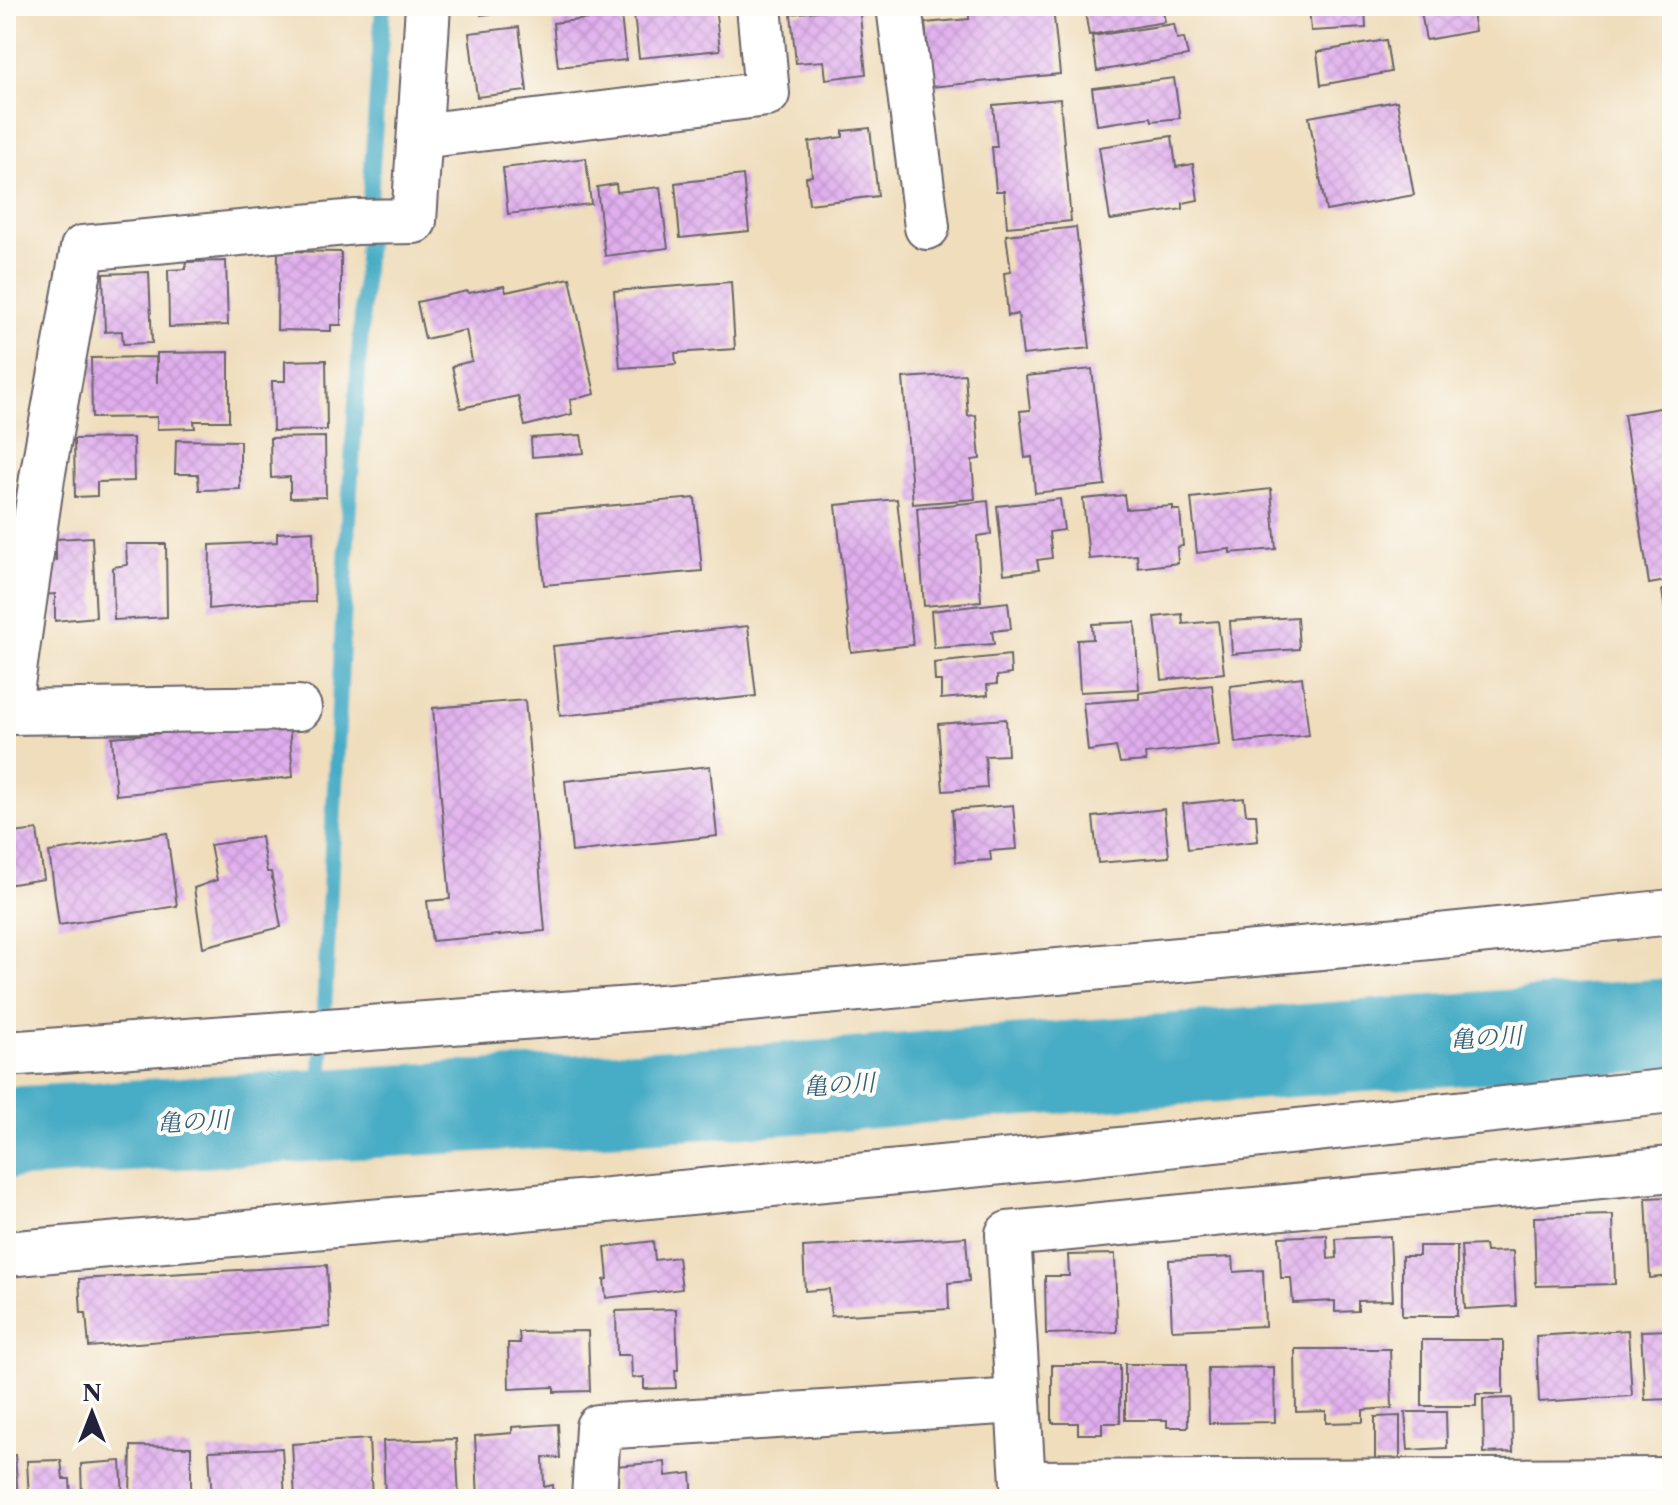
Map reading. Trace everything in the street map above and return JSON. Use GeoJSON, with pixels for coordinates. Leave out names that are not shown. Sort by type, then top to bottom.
{"type":"FeatureCollection","features":[{"type":"Feature","properties":{"kind":"street"},"geometry":{"type":"LineString","coordinates":[[299,708],[8,712],[24,478],[83,248],[371,222],[414,221],[428,6]]}},
{"type":"Feature","properties":{"kind":"street"},"geometry":{"type":"LineString","coordinates":[[420,136],[767,94],[759,6]]}},
{"type":"Feature","properties":{"kind":"street"},"geometry":{"type":"LineString","coordinates":[[899,6],[927,227]]}},
{"type":"Feature","properties":{"kind":"street"},"geometry":{"type":"LineString","coordinates":[[6,1054],[661,1007],[1672,912]]}},
{"type":"Feature","properties":{"kind":"street"},"geometry":{"type":"LineString","coordinates":[[6,1254],[1064,1156],[1672,1091]]}},
{"type":"Feature","properties":{"kind":"street"},"geometry":{"type":"LineString","coordinates":[[1672,1169],[1008,1234],[1023,1483],[1672,1480]]}},
{"type":"Feature","properties":{"kind":"street"},"geometry":{"type":"LineString","coordinates":[[594,1499],[598,1427],[1018,1401]]}},
{"type":"Feature","properties":{"kind":"building"},"geometry":{"type":"Polygon","coordinates":[[[480,6],[540,6],[540,8],[481,15],[480,6]]]}},
{"type":"Feature","properties":{"kind":"building"},"geometry":{"type":"Polygon","coordinates":[[[715,6],[720,50],[639,58],[634,14],[715,6]]]}},
{"type":"Feature","properties":{"kind":"building"},"geometry":{"type":"Polygon","coordinates":[[[859,6],[866,74],[826,79],[824,61],[796,63],[791,14],[859,6]]]}},
{"type":"Feature","properties":{"kind":"building"},"geometry":{"type":"Polygon","coordinates":[[[1012,6],[1013,13],[1053,8],[1060,74],[931,87],[925,23],[969,19],[969,9],[1012,6]]]}},
{"type":"Feature","properties":{"kind":"building"},"geometry":{"type":"Polygon","coordinates":[[[1084,6],[1162,6],[1165,22],[1089,35],[1084,6]]]}},
{"type":"Feature","properties":{"kind":"building"},"geometry":{"type":"Polygon","coordinates":[[[1309,6],[1365,6],[1366,28],[1311,31],[1309,6]]]}},
{"type":"Feature","properties":{"kind":"building"},"geometry":{"type":"Polygon","coordinates":[[[1420,6],[1471,6],[1475,31],[1426,40],[1420,6]]]}},
{"type":"Feature","properties":{"kind":"building"},"geometry":{"type":"Polygon","coordinates":[[[621,15],[626,60],[558,67],[553,23],[621,15]]]}},
{"type":"Feature","properties":{"kind":"building"},"geometry":{"type":"Polygon","coordinates":[[[1174,24],[1177,39],[1184,38],[1188,56],[1097,71],[1092,36],[1174,24]]]}},
{"type":"Feature","properties":{"kind":"building"},"geometry":{"type":"Polygon","coordinates":[[[519,27],[527,91],[477,97],[469,33],[519,27]]]}},
{"type":"Feature","properties":{"kind":"building"},"geometry":{"type":"Polygon","coordinates":[[[1386,40],[1391,72],[1321,85],[1317,52],[1386,40]]]}},
{"type":"Feature","properties":{"kind":"building"},"geometry":{"type":"Polygon","coordinates":[[[1174,78],[1180,118],[1152,121],[1151,117],[1097,125],[1092,88],[1174,78]]]}},
{"type":"Feature","properties":{"kind":"building"},"geometry":{"type":"Polygon","coordinates":[[[1060,99],[1071,221],[1007,227],[1004,191],[996,191],[992,147],[997,147],[993,105],[1060,99]]]}},
{"type":"Feature","properties":{"kind":"building"},"geometry":{"type":"Polygon","coordinates":[[[1397,101],[1414,195],[1326,211],[1309,117],[1397,101]]]}},
{"type":"Feature","properties":{"kind":"building"},"geometry":{"type":"Polygon","coordinates":[[[870,128],[878,196],[809,204],[806,177],[812,176],[809,142],[843,137],[843,131],[870,128]]]}},
{"type":"Feature","properties":{"kind":"building"},"geometry":{"type":"Polygon","coordinates":[[[1172,136],[1176,167],[1193,164],[1198,200],[1183,203],[1183,209],[1110,220],[1099,147],[1172,136]]]}},
{"type":"Feature","properties":{"kind":"building"},"geometry":{"type":"Polygon","coordinates":[[[586,158],[591,204],[508,214],[503,168],[586,158]]]}},
{"type":"Feature","properties":{"kind":"building"},"geometry":{"type":"Polygon","coordinates":[[[743,175],[749,231],[680,238],[675,183],[743,175]]]}},
{"type":"Feature","properties":{"kind":"building"},"geometry":{"type":"Polygon","coordinates":[[[616,184],[617,192],[660,187],[668,248],[605,256],[597,187],[616,184]]]}},
{"type":"Feature","properties":{"kind":"building"},"geometry":{"type":"Polygon","coordinates":[[[1076,227],[1090,348],[1023,355],[1018,314],[1008,316],[1004,273],[1011,272],[1006,235],[1076,227]]]}},
{"type":"Feature","properties":{"kind":"building"},"geometry":{"type":"Polygon","coordinates":[[[278,251],[341,252],[341,325],[331,325],[331,331],[277,330],[278,251]]]}},
{"type":"Feature","properties":{"kind":"building"},"geometry":{"type":"Polygon","coordinates":[[[226,261],[228,325],[169,327],[168,270],[186,269],[186,262],[226,261]]]}},
{"type":"Feature","properties":{"kind":"building"},"geometry":{"type":"Polygon","coordinates":[[[149,272],[152,343],[123,344],[122,331],[105,332],[103,274],[149,272]]]}},
{"type":"Feature","properties":{"kind":"building"},"geometry":{"type":"Polygon","coordinates":[[[570,278],[595,394],[570,400],[572,414],[525,426],[518,396],[461,408],[452,366],[472,361],[466,330],[425,339],[417,302],[504,286],[506,292],[570,278]]]}},
{"type":"Feature","properties":{"kind":"building"},"geometry":{"type":"Polygon","coordinates":[[[731,282],[735,349],[675,353],[676,364],[620,368],[614,291],[731,282]]]}},
{"type":"Feature","properties":{"kind":"building"},"geometry":{"type":"Polygon","coordinates":[[[229,352],[229,421],[194,421],[195,428],[157,429],[157,417],[92,418],[91,358],[156,357],[157,383],[157,353],[229,352]]]}},
{"type":"Feature","properties":{"kind":"building"},"geometry":{"type":"Polygon","coordinates":[[[326,360],[327,430],[273,431],[272,381],[285,381],[285,361],[326,360]]]}},
{"type":"Feature","properties":{"kind":"building"},"geometry":{"type":"Polygon","coordinates":[[[1092,369],[1105,485],[1035,493],[1032,457],[1025,458],[1020,411],[1030,410],[1026,376],[1092,369]]]}},
{"type":"Feature","properties":{"kind":"building"},"geometry":{"type":"Polygon","coordinates":[[[965,374],[968,416],[976,415],[980,459],[972,460],[975,499],[913,504],[903,378],[965,374]]]}},
{"type":"Feature","properties":{"kind":"building"},"geometry":{"type":"Polygon","coordinates":[[[1672,406],[1672,580],[1649,584],[1624,414],[1672,406]]]}},
{"type":"Feature","properties":{"kind":"building"},"geometry":{"type":"Polygon","coordinates":[[[581,435],[584,453],[532,457],[531,438],[581,435]]]}},
{"type":"Feature","properties":{"kind":"building"},"geometry":{"type":"Polygon","coordinates":[[[325,437],[326,497],[290,498],[290,477],[271,478],[270,438],[325,437]]]}},
{"type":"Feature","properties":{"kind":"building"},"geometry":{"type":"Polygon","coordinates":[[[133,438],[134,481],[97,482],[97,496],[75,497],[74,439],[133,438]]]}},
{"type":"Feature","properties":{"kind":"building"},"geometry":{"type":"Polygon","coordinates":[[[176,440],[240,441],[240,489],[199,490],[198,474],[175,474],[176,440]]]}},
{"type":"Feature","properties":{"kind":"building"},"geometry":{"type":"Polygon","coordinates":[[[1271,489],[1276,549],[1197,553],[1191,498],[1271,489]]]}},
{"type":"Feature","properties":{"kind":"building"},"geometry":{"type":"Polygon","coordinates":[[[1124,495],[1126,509],[1173,506],[1173,510],[1180,510],[1183,546],[1177,547],[1178,563],[1138,568],[1137,555],[1089,559],[1083,499],[1124,495]]]}},
{"type":"Feature","properties":{"kind":"building"},"geometry":{"type":"Polygon","coordinates":[[[695,498],[702,571],[544,585],[538,512],[695,498]]]}},
{"type":"Feature","properties":{"kind":"building"},"geometry":{"type":"Polygon","coordinates":[[[897,499],[913,645],[851,652],[836,505],[897,499]]]}},
{"type":"Feature","properties":{"kind":"building"},"geometry":{"type":"Polygon","coordinates":[[[1060,499],[1064,530],[1049,532],[1052,558],[1037,560],[1039,570],[1004,574],[997,506],[1060,499]]]}},
{"type":"Feature","properties":{"kind":"building"},"geometry":{"type":"Polygon","coordinates":[[[988,501],[991,534],[977,536],[981,601],[924,606],[917,508],[988,501]]]}},
{"type":"Feature","properties":{"kind":"building"},"geometry":{"type":"Polygon","coordinates":[[[313,531],[315,602],[209,609],[210,545],[277,542],[277,533],[313,531]]]}},
{"type":"Feature","properties":{"kind":"building"},"geometry":{"type":"Polygon","coordinates":[[[92,537],[96,617],[55,621],[55,594],[41,595],[42,562],[56,560],[56,539],[92,537]]]}},
{"type":"Feature","properties":{"kind":"building"},"geometry":{"type":"Polygon","coordinates":[[[126,544],[166,544],[167,617],[114,620],[113,567],[127,565],[126,544]]]}},
{"type":"Feature","properties":{"kind":"building"},"geometry":{"type":"Polygon","coordinates":[[[1672,589],[1672,647],[1670,647],[1662,590],[1672,589]]]}},
{"type":"Feature","properties":{"kind":"building"},"geometry":{"type":"Polygon","coordinates":[[[1008,602],[1011,629],[992,631],[994,644],[934,648],[931,611],[1008,602]]]}},
{"type":"Feature","properties":{"kind":"building"},"geometry":{"type":"Polygon","coordinates":[[[1182,614],[1183,624],[1218,621],[1224,673],[1162,680],[1155,617],[1182,614]]]}},
{"type":"Feature","properties":{"kind":"building"},"geometry":{"type":"Polygon","coordinates":[[[1297,617],[1299,649],[1232,654],[1230,621],[1297,617]]]}},
{"type":"Feature","properties":{"kind":"building"},"geometry":{"type":"Polygon","coordinates":[[[1135,622],[1139,689],[1080,692],[1077,640],[1093,639],[1092,624],[1135,622]]]}},
{"type":"Feature","properties":{"kind":"building"},"geometry":{"type":"Polygon","coordinates":[[[748,626],[756,696],[560,716],[553,646],[748,626]]]}},
{"type":"Feature","properties":{"kind":"building"},"geometry":{"type":"Polygon","coordinates":[[[1010,655],[1011,674],[997,676],[997,684],[987,685],[988,695],[941,699],[941,681],[935,681],[934,663],[1010,655]]]}},
{"type":"Feature","properties":{"kind":"building"},"geometry":{"type":"Polygon","coordinates":[[[1302,677],[1309,735],[1235,743],[1230,686],[1302,677]]]}},
{"type":"Feature","properties":{"kind":"building"},"geometry":{"type":"Polygon","coordinates":[[[1212,685],[1219,745],[1145,754],[1146,761],[1120,763],[1116,747],[1088,751],[1083,703],[1139,699],[1139,693],[1212,685]]]}},
{"type":"Feature","properties":{"kind":"building"},"geometry":{"type":"Polygon","coordinates":[[[525,700],[545,931],[432,941],[427,901],[450,899],[433,708],[525,700]]]}},
{"type":"Feature","properties":{"kind":"building"},"geometry":{"type":"Polygon","coordinates":[[[1006,719],[1008,755],[985,756],[987,788],[943,791],[938,724],[1006,719]]]}},
{"type":"Feature","properties":{"kind":"building"},"geometry":{"type":"Polygon","coordinates":[[[289,723],[293,777],[116,795],[112,737],[289,723]]]}},
{"type":"Feature","properties":{"kind":"building"},"geometry":{"type":"Polygon","coordinates":[[[710,766],[717,836],[572,852],[565,781],[710,766]]]}},
{"type":"Feature","properties":{"kind":"building"},"geometry":{"type":"Polygon","coordinates":[[[1244,798],[1246,814],[1256,814],[1258,841],[1188,849],[1183,804],[1244,798]]]}},
{"type":"Feature","properties":{"kind":"building"},"geometry":{"type":"Polygon","coordinates":[[[1013,805],[1017,849],[990,851],[991,860],[956,862],[952,810],[1013,805]]]}},
{"type":"Feature","properties":{"kind":"building"},"geometry":{"type":"Polygon","coordinates":[[[1164,809],[1169,857],[1098,863],[1093,817],[1164,809]]]}},
{"type":"Feature","properties":{"kind":"building"},"geometry":{"type":"Polygon","coordinates":[[[37,830],[44,879],[6,885],[6,834],[37,830]]]}},
{"type":"Feature","properties":{"kind":"building"},"geometry":{"type":"Polygon","coordinates":[[[167,833],[177,906],[59,925],[49,852],[167,833]]]}},
{"type":"Feature","properties":{"kind":"building"},"geometry":{"type":"Polygon","coordinates":[[[261,837],[281,927],[203,947],[194,888],[217,880],[210,845],[261,837]]]}},
{"type":"Feature","properties":{"kind":"building"},"geometry":{"type":"Polygon","coordinates":[[[1668,1197],[1669,1210],[1672,1210],[1672,1276],[1650,1278],[1646,1198],[1668,1197]]]}},
{"type":"Feature","properties":{"kind":"building"},"geometry":{"type":"Polygon","coordinates":[[[1613,1215],[1615,1284],[1536,1286],[1534,1217],[1613,1215]]]}},
{"type":"Feature","properties":{"kind":"building"},"geometry":{"type":"Polygon","coordinates":[[[1327,1235],[1328,1259],[1337,1258],[1336,1239],[1390,1236],[1393,1300],[1358,1301],[1358,1311],[1335,1312],[1335,1301],[1293,1303],[1291,1278],[1281,1278],[1279,1237],[1327,1235]]]}},
{"type":"Feature","properties":{"kind":"building"},"geometry":{"type":"Polygon","coordinates":[[[966,1237],[969,1281],[948,1283],[949,1309],[831,1316],[829,1289],[805,1291],[803,1247],[966,1237]]]}},
{"type":"Feature","properties":{"kind":"building"},"geometry":{"type":"Polygon","coordinates":[[[653,1241],[655,1260],[678,1257],[682,1289],[606,1298],[605,1247],[653,1241]]]}},
{"type":"Feature","properties":{"kind":"building"},"geometry":{"type":"Polygon","coordinates":[[[1485,1245],[1486,1252],[1513,1251],[1516,1306],[1465,1309],[1461,1246],[1485,1245]]]}},
{"type":"Feature","properties":{"kind":"building"},"geometry":{"type":"Polygon","coordinates":[[[1419,1246],[1457,1246],[1457,1316],[1402,1316],[1402,1256],[1419,1256],[1419,1246]]]}},
{"type":"Feature","properties":{"kind":"building"},"geometry":{"type":"Polygon","coordinates":[[[1115,1254],[1117,1332],[1046,1334],[1045,1276],[1069,1276],[1068,1255],[1115,1254]]]}},
{"type":"Feature","properties":{"kind":"building"},"geometry":{"type":"Polygon","coordinates":[[[1233,1257],[1234,1272],[1263,1270],[1265,1326],[1172,1330],[1169,1260],[1233,1257]]]}},
{"type":"Feature","properties":{"kind":"building"},"geometry":{"type":"Polygon","coordinates":[[[327,1265],[330,1327],[89,1347],[86,1313],[81,1313],[79,1279],[327,1265]]]}},
{"type":"Feature","properties":{"kind":"building"},"geometry":{"type":"Polygon","coordinates":[[[676,1309],[676,1388],[644,1389],[644,1377],[632,1378],[631,1355],[617,1355],[616,1311],[676,1309]]]}},
{"type":"Feature","properties":{"kind":"building"},"geometry":{"type":"Polygon","coordinates":[[[1628,1330],[1632,1396],[1539,1402],[1536,1336],[1628,1330]]]}},
{"type":"Feature","properties":{"kind":"building"},"geometry":{"type":"Polygon","coordinates":[[[1672,1330],[1672,1399],[1645,1400],[1641,1331],[1672,1330]]]}},
{"type":"Feature","properties":{"kind":"building"},"geometry":{"type":"Polygon","coordinates":[[[588,1331],[590,1391],[554,1392],[554,1387],[509,1389],[508,1343],[520,1343],[519,1332],[588,1331]]]}},
{"type":"Feature","properties":{"kind":"building"},"geometry":{"type":"Polygon","coordinates":[[[1422,1340],[1503,1340],[1503,1394],[1476,1394],[1476,1406],[1422,1406],[1422,1340]]]}},
{"type":"Feature","properties":{"kind":"building"},"geometry":{"type":"Polygon","coordinates":[[[1295,1349],[1390,1349],[1392,1408],[1363,1410],[1363,1422],[1326,1423],[1326,1411],[1296,1412],[1295,1349]]]}},
{"type":"Feature","properties":{"kind":"building"},"geometry":{"type":"Polygon","coordinates":[[[1125,1364],[1187,1364],[1188,1427],[1167,1427],[1167,1420],[1125,1420],[1125,1364]]]}},
{"type":"Feature","properties":{"kind":"building"},"geometry":{"type":"Polygon","coordinates":[[[1052,1365],[1120,1365],[1120,1423],[1102,1423],[1102,1434],[1078,1434],[1078,1423],[1052,1423],[1052,1365]]]}},
{"type":"Feature","properties":{"kind":"building"},"geometry":{"type":"Polygon","coordinates":[[[1274,1367],[1275,1422],[1209,1423],[1208,1368],[1274,1367]]]}},
{"type":"Feature","properties":{"kind":"building"},"geometry":{"type":"Polygon","coordinates":[[[1512,1398],[1513,1452],[1484,1453],[1483,1399],[1512,1398]]]}},
{"type":"Feature","properties":{"kind":"building"},"geometry":{"type":"Polygon","coordinates":[[[1405,1412],[1446,1412],[1447,1448],[1408,1450],[1405,1412]]]}},
{"type":"Feature","properties":{"kind":"building"},"geometry":{"type":"Polygon","coordinates":[[[1400,1416],[1400,1461],[1375,1461],[1375,1417],[1400,1416]]]}},
{"type":"Feature","properties":{"kind":"building"},"geometry":{"type":"Polygon","coordinates":[[[558,1424],[560,1458],[543,1457],[544,1487],[553,1485],[554,1499],[478,1499],[475,1436],[512,1433],[512,1427],[558,1424]]]}},
{"type":"Feature","properties":{"kind":"building"},"geometry":{"type":"Polygon","coordinates":[[[369,1439],[372,1499],[295,1499],[292,1444],[369,1439]]]}},
{"type":"Feature","properties":{"kind":"building"},"geometry":{"type":"Polygon","coordinates":[[[456,1439],[459,1499],[426,1499],[426,1495],[385,1497],[383,1441],[456,1439]]]}},
{"type":"Feature","properties":{"kind":"building"},"geometry":{"type":"Polygon","coordinates":[[[131,1446],[191,1447],[191,1499],[130,1499],[131,1446]]]}},
{"type":"Feature","properties":{"kind":"building"},"geometry":{"type":"Polygon","coordinates":[[[282,1448],[285,1499],[212,1499],[209,1451],[282,1448]]]}},
{"type":"Feature","properties":{"kind":"building"},"geometry":{"type":"Polygon","coordinates":[[[6,1455],[15,1455],[18,1499],[6,1499],[6,1455]]]}},
{"type":"Feature","properties":{"kind":"building"},"geometry":{"type":"Polygon","coordinates":[[[61,1460],[63,1479],[70,1479],[71,1499],[29,1499],[27,1461],[61,1460]]]}},
{"type":"Feature","properties":{"kind":"building"},"geometry":{"type":"Polygon","coordinates":[[[121,1461],[123,1499],[82,1499],[81,1464],[121,1461]]]}},
{"type":"Feature","properties":{"kind":"building"},"geometry":{"type":"Polygon","coordinates":[[[665,1462],[666,1476],[691,1473],[693,1499],[617,1499],[615,1466],[665,1462]]]}},
{"type":"Feature","properties":{"kind":"waterway"},"geometry":{"type":"LineString","coordinates":[[319,1116],[348,520],[383,6]]}},
{"type":"Feature","properties":{"kind":"waterway","name":"亀の川"},"geometry":{"type":"LineString","coordinates":[[6,1133],[831,1086],[1672,1024]]}}]}
